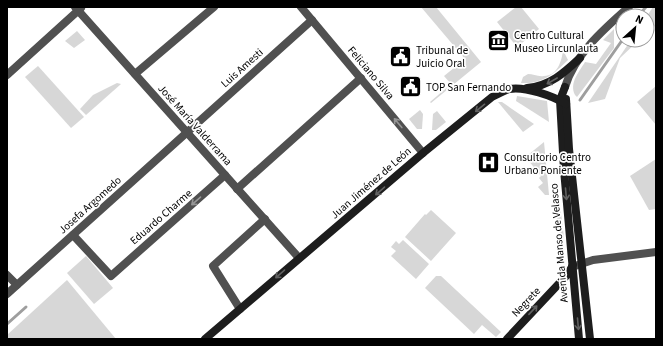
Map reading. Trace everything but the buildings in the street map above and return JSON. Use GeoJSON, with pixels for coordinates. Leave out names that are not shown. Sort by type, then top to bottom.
{"type":"FeatureCollection","features":[{"type":"Feature","properties":{"kind":"main road"},"geometry":{"type":"LineString","coordinates":[[517,89],[537,87],[553,82],[580,58]]}},
{"type":"Feature","properties":{"kind":"main road","name":"Avenida Manso de Velasco"},"geometry":{"type":"LineString","coordinates":[[565,87],[563,102],[572,267],[579,339]]}},
{"type":"Feature","properties":{"kind":"main road","name":"Juan Jiménez de León"},"geometry":{"type":"LineString","coordinates":[[205,339],[423,153],[492,97],[503,91],[517,89],[553,96],[563,102]]}},
{"type":"Feature","properties":{"kind":"main road","name":"Avenida Manso de Velasco"},"geometry":{"type":"LineString","coordinates":[[563,102],[590,339]]}},
{"type":"Feature","properties":{"kind":"main road","name":"Negrete"},"geometry":{"type":"LineString","coordinates":[[507,339],[562,280],[572,267],[581,250]]}},
{"type":"Feature","properties":{"kind":"main road"},"geometry":{"type":"LineString","coordinates":[[562,280],[574,284]]}},
{"type":"Feature","properties":{"kind":"street"},"geometry":{"type":"LineString","coordinates":[[135,74],[214,7]]}},
{"type":"Feature","properties":{"kind":"street"},"geometry":{"type":"LineString","coordinates":[[565,87],[570,74],[580,58],[596,39],[629,7]]}},
{"type":"Feature","properties":{"kind":"street"},"geometry":{"type":"LineString","coordinates":[[7,75],[78,8]]}},
{"type":"Feature","properties":{"kind":"street","name":"José María Valderrama"},"geometry":{"type":"LineString","coordinates":[[78,8],[299,258]]}},
{"type":"Feature","properties":{"kind":"street","name":"Feliciano Silva"},"geometry":{"type":"LineString","coordinates":[[305,8],[312,20],[423,153]]}},
{"type":"Feature","properties":{"kind":"street","name":"Luis Amesti"},"geometry":{"type":"LineString","coordinates":[[187,132],[312,20]]}},
{"type":"Feature","properties":{"kind":"street"},"geometry":{"type":"LineString","coordinates":[[237,189],[361,78]]}},
{"type":"Feature","properties":{"kind":"street","name":"Josefa Argomedo"},"geometry":{"type":"LineString","coordinates":[[7,294],[187,132]]}},
{"type":"Feature","properties":{"kind":"street","name":"Eduardo Charme"},"geometry":{"type":"LineString","coordinates":[[73,235],[111,276],[225,175]]}},
{"type":"Feature","properties":{"kind":"street"},"geometry":{"type":"LineString","coordinates":[[240,309],[213,266],[265,219]]}},
{"type":"Feature","properties":{"kind":"street"},"geometry":{"type":"LineString","coordinates":[[572,267],[599,259],[656,252]]}},
{"type":"Feature","properties":{"kind":"street"},"geometry":{"type":"LineString","coordinates":[[7,275],[17,285]]}},
{"type":"Feature","properties":{"kind":"shaded area"},"geometry":{"type":"Polygon","coordinates":[[[421,7],[436,7],[481,62],[431,103],[430,102],[451,84],[444,76],[465,59],[421,7]]]}},
{"type":"Feature","properties":{"kind":"shaded area"},"geometry":{"type":"Polygon","coordinates":[[[516,7],[521,7],[539,29],[517,47],[497,22],[516,7]]]}},
{"type":"Feature","properties":{"kind":"shaded area"},"geometry":{"type":"Polygon","coordinates":[[[655,8],[656,9],[655,26],[655,8]]]}},
{"type":"Feature","properties":{"kind":"shaded area"},"geometry":{"type":"Polygon","coordinates":[[[614,29],[614,48],[577,97],[573,91],[573,86],[578,74],[585,62],[596,64],[611,43],[603,40],[614,29]]]}},
{"type":"Feature","properties":{"kind":"shaded area"},"geometry":{"type":"Polygon","coordinates":[[[77,31],[85,40],[74,48],[65,41],[77,31]]]}},
{"type":"Feature","properties":{"kind":"shaded area"},"geometry":{"type":"Polygon","coordinates":[[[626,48],[631,48],[620,58],[605,99],[588,103],[626,48]]]}},
{"type":"Feature","properties":{"kind":"shaded area"},"geometry":{"type":"Polygon","coordinates":[[[563,50],[568,60],[547,78],[535,82],[521,83],[523,77],[528,74],[542,76],[549,75],[555,71],[560,63],[563,50]]]}},
{"type":"Feature","properties":{"kind":"shaded area"},"geometry":{"type":"Polygon","coordinates":[[[38,66],[84,117],[71,128],[25,77],[38,66]]]}},
{"type":"Feature","properties":{"kind":"shaded area"},"geometry":{"type":"Polygon","coordinates":[[[117,83],[121,84],[86,115],[80,109],[93,95],[117,83]]]}},
{"type":"Feature","properties":{"kind":"shaded area"},"geometry":{"type":"Polygon","coordinates":[[[656,86],[656,125],[637,102],[656,86]]]}},
{"type":"Feature","properties":{"kind":"shaded area"},"geometry":{"type":"Polygon","coordinates":[[[517,96],[547,101],[549,122],[516,101],[517,96]]]}},
{"type":"Feature","properties":{"kind":"shaded area"},"geometry":{"type":"Polygon","coordinates":[[[498,102],[502,102],[534,124],[523,132],[498,102]]]}},
{"type":"Feature","properties":{"kind":"shaded area"},"geometry":{"type":"Polygon","coordinates":[[[420,110],[423,114],[422,129],[417,129],[409,119],[420,110]]]}},
{"type":"Feature","properties":{"kind":"shaded area"},"geometry":{"type":"Polygon","coordinates":[[[437,111],[446,122],[436,130],[432,130],[433,114],[437,111]]]}},
{"type":"Feature","properties":{"kind":"shaded area"},"geometry":{"type":"Polygon","coordinates":[[[544,142],[549,195],[545,195],[538,187],[543,183],[539,178],[541,176],[528,160],[531,158],[528,155],[544,142]]]}},
{"type":"Feature","properties":{"kind":"shaded area"},"geometry":{"type":"Polygon","coordinates":[[[656,159],[656,209],[649,210],[630,176],[656,159]]]}},
{"type":"Feature","properties":{"kind":"shaded area"},"geometry":{"type":"Polygon","coordinates":[[[555,202],[560,204],[564,238],[559,235],[555,202]]]}},
{"type":"Feature","properties":{"kind":"shaded area"},"geometry":{"type":"Polygon","coordinates":[[[431,210],[456,233],[431,261],[405,237],[425,214],[426,215],[431,210]]]}},
{"type":"Feature","properties":{"kind":"shaded area"},"geometry":{"type":"Polygon","coordinates":[[[403,240],[429,264],[416,279],[391,256],[396,251],[391,247],[396,241],[399,244],[403,240]]]}},
{"type":"Feature","properties":{"kind":"shaded area"},"geometry":{"type":"Polygon","coordinates":[[[86,256],[113,288],[94,304],[67,273],[86,256]]]}},
{"type":"Feature","properties":{"kind":"shaded area"},"geometry":{"type":"Polygon","coordinates":[[[436,276],[441,276],[501,332],[496,337],[482,325],[474,334],[425,288],[436,276]]]}},
{"type":"Feature","properties":{"kind":"shaded area"},"geometry":{"type":"Polygon","coordinates":[[[67,280],[116,339],[7,339],[7,335],[67,280]]]}},
{"type":"Feature","properties":{"kind":"waterway"},"geometry":{"type":"LineString","coordinates":[[580,100],[617,48]]}},
{"type":"Feature","properties":{"kind":"waterway"},"geometry":{"type":"LineString","coordinates":[[7,324],[26,307]]}},
{"type":"Feature","properties":{"kind":"place","name":"Centro Cultural Museo Lircunlauta"},"geometry":{"type":"Point","coordinates":[498,41]}},
{"type":"Feature","properties":{"kind":"place","name":"Tribunal de Juicio Oral"},"geometry":{"type":"Point","coordinates":[400,56]}},
{"type":"Feature","properties":{"kind":"place","name":"TOP San Fernando"},"geometry":{"type":"Point","coordinates":[411,87]}},
{"type":"Feature","properties":{"kind":"place","name":"Consultorio Centro Urbano Poniente"},"geometry":{"type":"Point","coordinates":[488,163]}}]}
